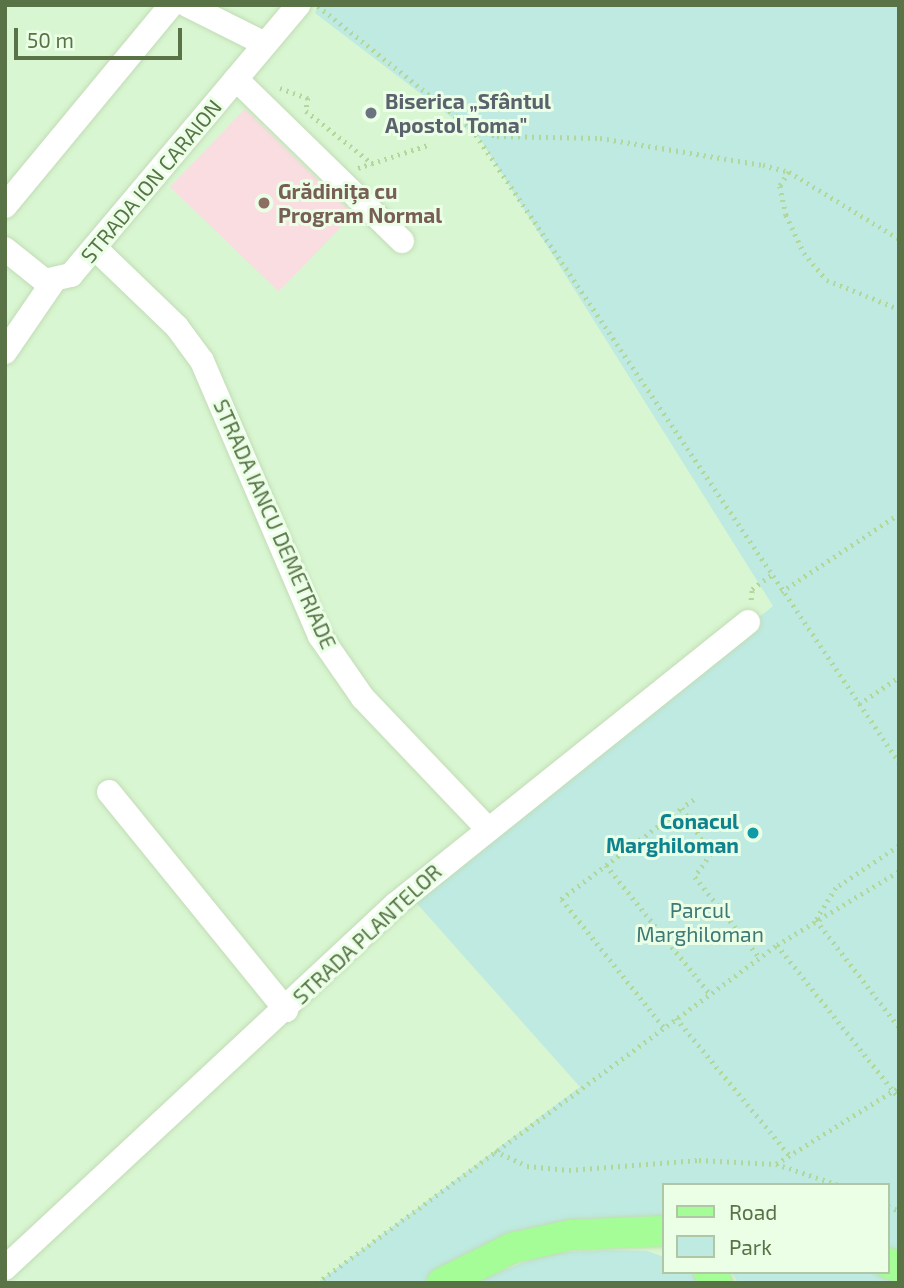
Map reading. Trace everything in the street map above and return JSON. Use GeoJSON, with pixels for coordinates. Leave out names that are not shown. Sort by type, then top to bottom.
{"type":"FeatureCollection","features":[{"type":"Feature","properties":{"kind":"main road"},"geometry":{"type":"LineString","coordinates":[[442,1283],[512,1248],[631,1231],[662,1231]]}},
{"type":"Feature","properties":{"kind":"main road"},"geometry":{"type":"LineString","coordinates":[[631,1231],[662,1243]]}},
{"type":"Feature","properties":{"kind":"street","name":"STRADA ION CARAION"},"geometry":{"type":"LineString","coordinates":[[5,352],[53,282],[96,249],[298,5]]}},
{"type":"Feature","properties":{"kind":"street"},"geometry":{"type":"LineString","coordinates":[[5,206],[186,6],[265,44]]}},
{"type":"Feature","properties":{"kind":"street"},"geometry":{"type":"LineString","coordinates":[[236,79],[402,241]]}},
{"type":"Feature","properties":{"kind":"street"},"geometry":{"type":"LineString","coordinates":[[5,249],[37,278],[53,282]]}},
{"type":"Feature","properties":{"kind":"street","name":"STRADA IANCU DEMETRIADE"},"geometry":{"type":"LineString","coordinates":[[96,249],[177,327],[202,361],[320,636],[363,698],[486,827]]}},
{"type":"Feature","properties":{"kind":"street","name":"STRADA PLANTELOR"},"geometry":{"type":"LineString","coordinates":[[5,1268],[486,827],[748,622]]}},
{"type":"Feature","properties":{"kind":"street"},"geometry":{"type":"LineString","coordinates":[[109,792],[286,1010]]}},
{"type":"Feature","properties":{"kind":"path"},"geometry":{"type":"LineString","coordinates":[[317,5],[472,129],[781,592],[899,762]]}},
{"type":"Feature","properties":{"kind":"path"},"geometry":{"type":"LineString","coordinates":[[308,98],[306,111],[373,164]]}},
{"type":"Feature","properties":{"kind":"path"},"geometry":{"type":"LineString","coordinates":[[472,129],[613,140],[789,173],[899,239]]}},
{"type":"Feature","properties":{"kind":"path"},"geometry":{"type":"LineString","coordinates":[[333,174],[373,164],[428,145]]}},
{"type":"Feature","properties":{"kind":"path"},"geometry":{"type":"LineString","coordinates":[[789,173],[780,186],[784,205],[804,253],[828,280],[899,309]]}},
{"type":"Feature","properties":{"kind":"path"},"geometry":{"type":"LineString","coordinates":[[781,592],[899,514]]}},
{"type":"Feature","properties":{"kind":"path"},"geometry":{"type":"LineString","coordinates":[[748,622],[752,589],[771,575]]}},
{"type":"Feature","properties":{"kind":"path"},"geometry":{"type":"LineString","coordinates":[[859,704],[899,677]]}},
{"type":"Feature","properties":{"kind":"path"},"geometry":{"type":"LineString","coordinates":[[663,1027],[561,899],[694,800]]}},
{"type":"Feature","properties":{"kind":"path"},"geometry":{"type":"LineString","coordinates":[[681,808],[710,854],[695,877],[759,957]]}},
{"type":"Feature","properties":{"kind":"path"},"geometry":{"type":"LineString","coordinates":[[816,920],[836,888],[899,846]]}},
{"type":"Feature","properties":{"kind":"path"},"geometry":{"type":"LineString","coordinates":[[606,865],[710,994]]}},
{"type":"Feature","properties":{"kind":"path"},"geometry":{"type":"LineString","coordinates":[[317,1283],[759,957],[899,871]]}},
{"type":"Feature","properties":{"kind":"path"},"geometry":{"type":"LineString","coordinates":[[816,920],[899,1027]]}},
{"type":"Feature","properties":{"kind":"path"},"geometry":{"type":"LineString","coordinates":[[777,945],[899,1098]]}},
{"type":"Feature","properties":{"kind":"path"},"geometry":{"type":"LineString","coordinates":[[676,1018],[790,1156]]}},
{"type":"Feature","properties":{"kind":"path"},"geometry":{"type":"LineString","coordinates":[[776,1164],[899,1087]]}},
{"type":"Feature","properties":{"kind":"path"},"geometry":{"type":"LineString","coordinates":[[495,1151],[527,1166],[569,1170],[699,1160],[776,1164],[833,1183]]}},
{"type":"Feature","properties":{"kind":"shaded area"},"geometry":{"type":"Polygon","coordinates":[[[5,5],[899,5],[899,1283],[5,1283],[5,5]]]}},
{"type":"Feature","properties":{"kind":"shaded area","name":"Grădiniţa cu Program Normal"},"geometry":{"type":"Polygon","coordinates":[[[245,109],[354,214],[279,292],[170,187],[245,109]]]}},
{"type":"Feature","properties":{"kind":"green space","name":"Parcul Marghiloman"},"geometry":{"type":"Polygon","coordinates":[[[318,5],[899,5],[899,1264],[890,1262],[890,1183],[662,1183],[662,1233],[570,1235],[442,1283],[317,1283],[580,1087],[412,898],[773,606],[480,139],[315,13],[318,5]]]}},
{"type":"Feature","properties":{"kind":"green space"},"geometry":{"type":"Polygon","coordinates":[[[647,1251],[662,1256],[662,1274],[700,1274],[708,1283],[471,1283],[548,1253],[647,1251]]]}},
{"type":"Feature","properties":{"kind":"green space"},"geometry":{"type":"Polygon","coordinates":[[[733,1274],[899,1276],[899,1283],[738,1283],[733,1274]]]}},
{"type":"Feature","properties":{"kind":"place","name":"Biserica „Sfântul Apostol Toma\""},"geometry":{"type":"Point","coordinates":[371,113]}},
{"type":"Feature","properties":{"kind":"place","name":"Grădiniţa cu Program Normal"},"geometry":{"type":"Point","coordinates":[264,203]}},
{"type":"Feature","properties":{"kind":"place","name":"Conacul Marghiloman"},"geometry":{"type":"Point","coordinates":[753,833]}}]}
